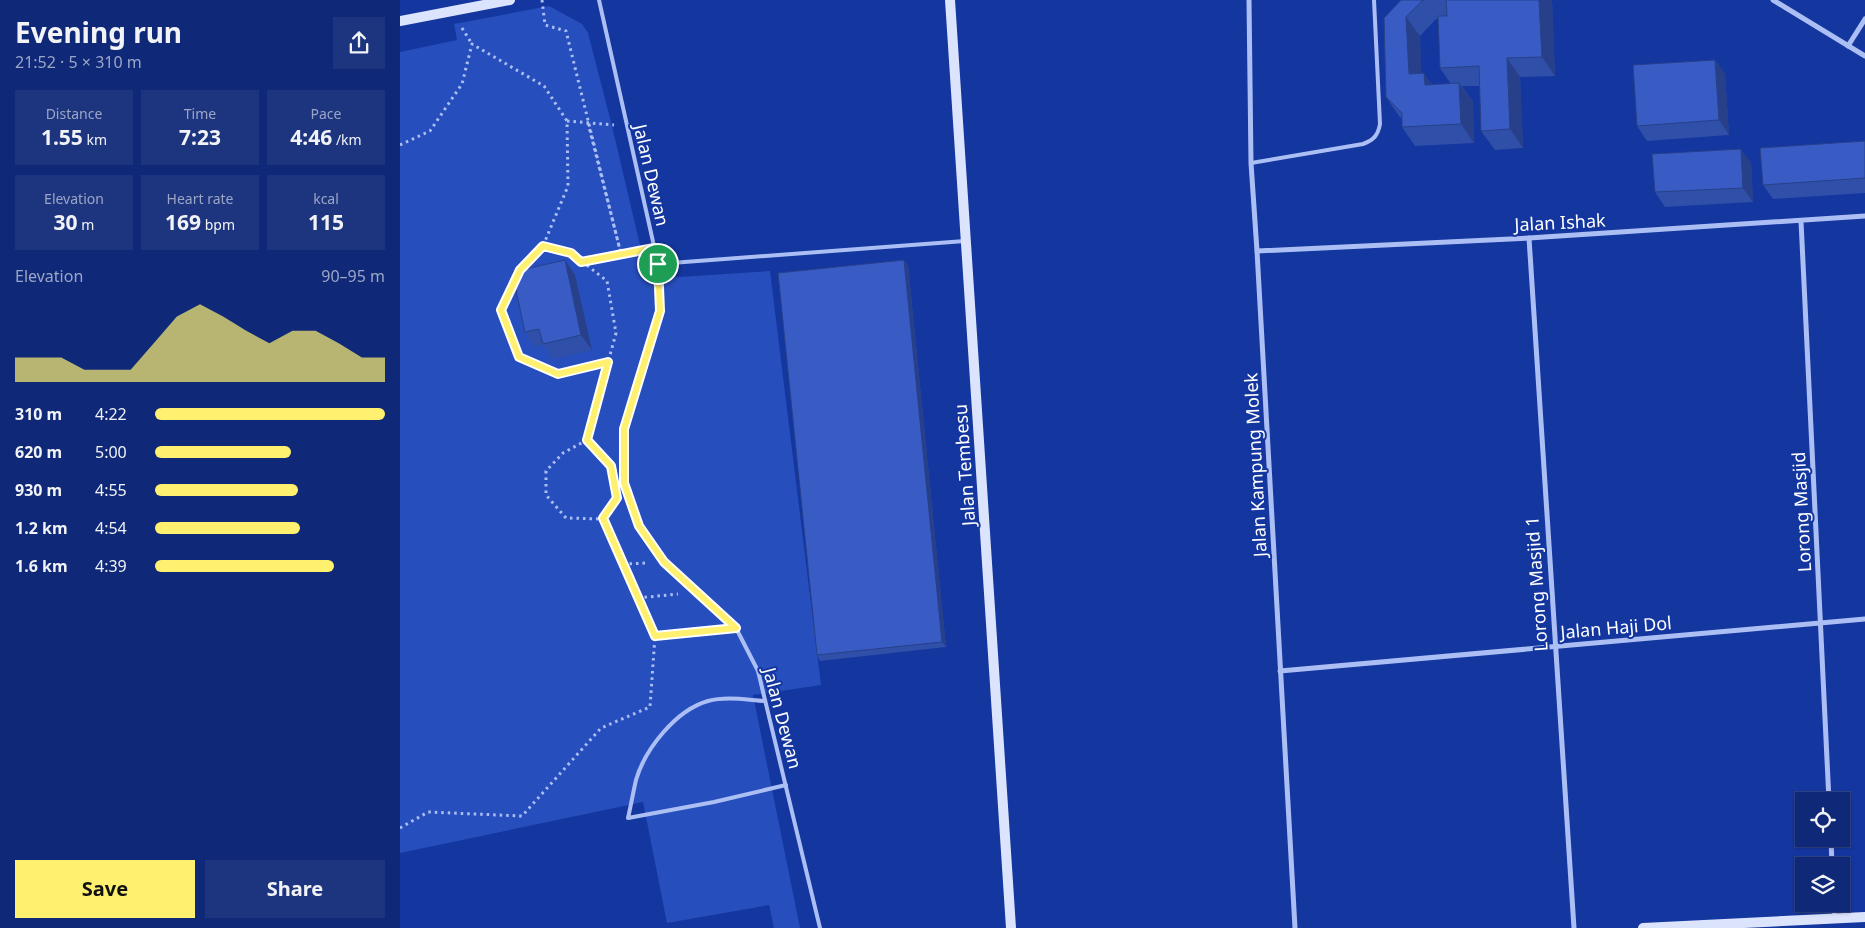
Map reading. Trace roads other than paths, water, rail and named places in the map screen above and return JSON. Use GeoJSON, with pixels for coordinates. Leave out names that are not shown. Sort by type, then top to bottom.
{"type":"FeatureCollection","features":[{"type":"Feature","properties":{"kind":"street"},"geometry":{"type":"LineString","coordinates":[[400,21],[510,0]]}},
{"type":"Feature","properties":{"kind":"street","name":"Jalan Tembesu"},"geometry":{"type":"LineString","coordinates":[[950,0],[1011,928]]}},
{"type":"Feature","properties":{"kind":"street","name":"Jalan Kampung Molek"},"geometry":{"type":"LineString","coordinates":[[1249,0],[1251,163],[1295,928]]}},
{"type":"Feature","properties":{"kind":"street"},"geometry":{"type":"LineString","coordinates":[[1773,0],[1865,56]]}},
{"type":"Feature","properties":{"kind":"street"},"geometry":{"type":"LineString","coordinates":[[1848,46],[1865,19]]}},
{"type":"Feature","properties":{"kind":"street","name":"Jalan Ishak"},"geometry":{"type":"LineString","coordinates":[[1257,251],[1528,238],[1865,216]]}},
{"type":"Feature","properties":{"kind":"street","name":"Lorong Masjid"},"geometry":{"type":"LineString","coordinates":[[1801,221],[1829,792]]}},
{"type":"Feature","properties":{"kind":"street","name":"Lorong Masjid 1"},"geometry":{"type":"LineString","coordinates":[[1528,238],[1574,928]]}},
{"type":"Feature","properties":{"kind":"street","name":"Jalan Haji Dol"},"geometry":{"type":"LineString","coordinates":[[1280,671],[1865,619]]}},
{"type":"Feature","properties":{"kind":"street"},"geometry":{"type":"LineString","coordinates":[[1835,912],[1835,919]]}},
{"type":"Feature","properties":{"kind":"street"},"geometry":{"type":"LineString","coordinates":[[1642,928],[1865,918]]}},
{"type":"Feature","properties":{"kind":"lane","name":"Jalan Dewan"},"geometry":{"type":"LineString","coordinates":[[599,0],[658,264],[660,311],[624,429],[624,483],[639,526],[664,562],[736,628],[758,671],[820,928]]}},
{"type":"Feature","properties":{"kind":"lane"},"geometry":{"type":"LineString","coordinates":[[1251,163],[1363,144],[1372,140],[1378,133],[1380,124],[1374,0]]}},
{"type":"Feature","properties":{"kind":"lane"},"geometry":{"type":"LineString","coordinates":[[658,264],[966,241]]}},
{"type":"Feature","properties":{"kind":"lane"},"geometry":{"type":"LineString","coordinates":[[765,701],[731,698],[708,701],[678,718],[655,741],[637,778],[628,818],[714,802],[786,785]]}}]}
